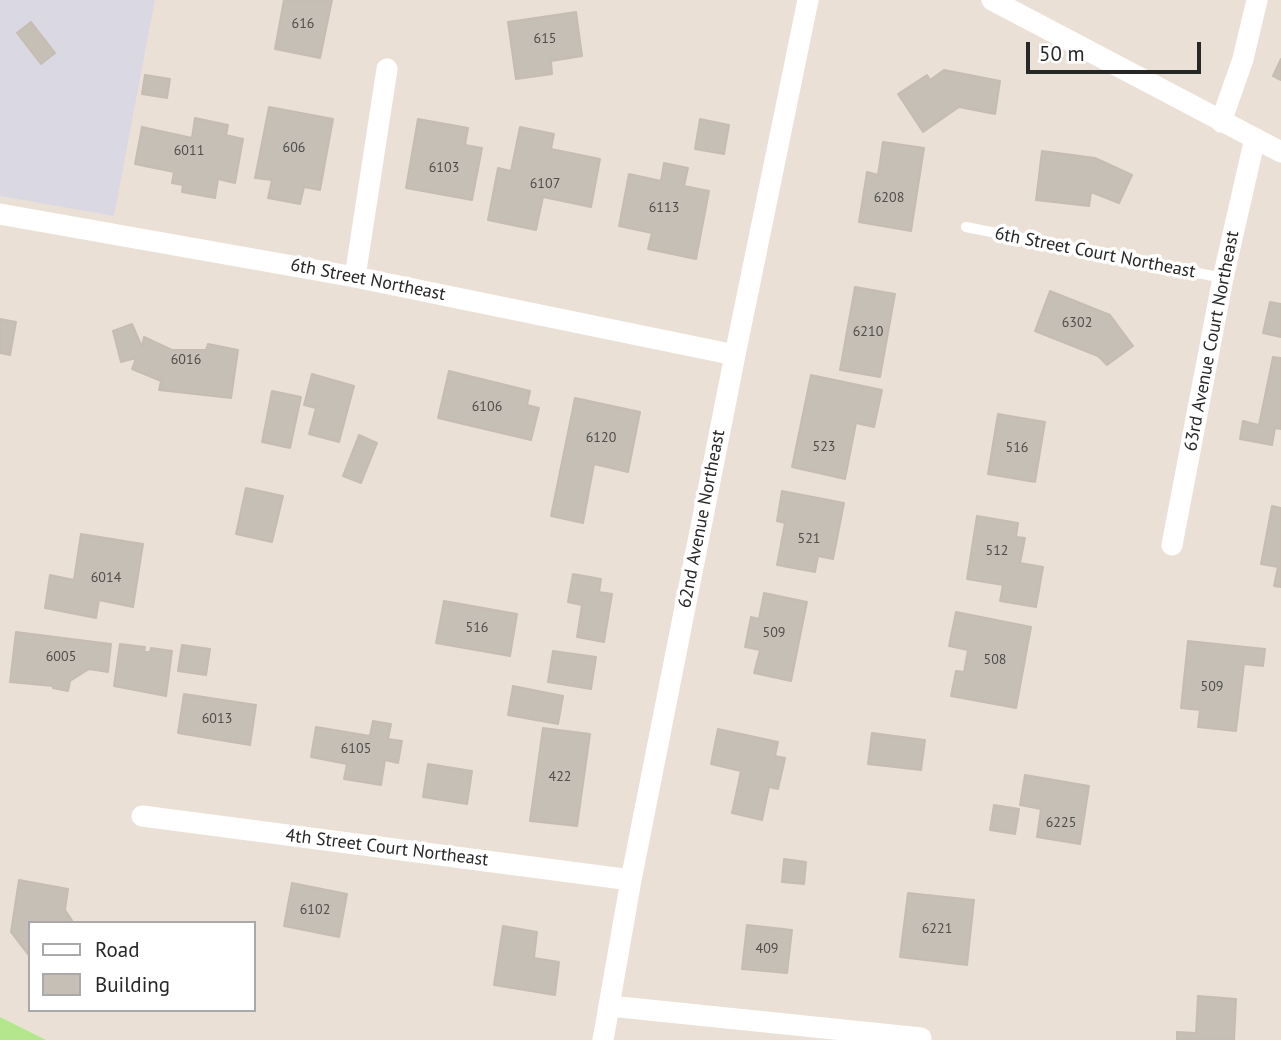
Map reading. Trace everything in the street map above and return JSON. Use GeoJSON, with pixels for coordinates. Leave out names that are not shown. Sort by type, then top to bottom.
{"type":"FeatureCollection","features":[{"type":"Feature","properties":{"kind":"street","name":"62nd Avenue Northeast"},"geometry":{"type":"LineString","coordinates":[[603,1040],[631,880],[734,355],[808,0]]}},
{"type":"Feature","properties":{"kind":"street"},"geometry":{"type":"LineString","coordinates":[[992,0],[1281,152]]}},
{"type":"Feature","properties":{"kind":"street"},"geometry":{"type":"LineString","coordinates":[[1221,122],[1243,59],[1256,0]]}},
{"type":"Feature","properties":{"kind":"street"},"geometry":{"type":"LineString","coordinates":[[355,276],[387,69]]}},
{"type":"Feature","properties":{"kind":"street","name":"63rd Avenue Court Northeast"},"geometry":{"type":"LineString","coordinates":[[1172,545],[1223,278],[1255,138]]}},
{"type":"Feature","properties":{"kind":"street","name":"6th Street Northeast"},"geometry":{"type":"LineString","coordinates":[[0,214],[355,276],[734,355]]}},
{"type":"Feature","properties":{"kind":"street","name":"4th Street Court Northeast"},"geometry":{"type":"LineString","coordinates":[[142,816],[631,880]]}},
{"type":"Feature","properties":{"kind":"street"},"geometry":{"type":"LineString","coordinates":[[610,1006],[920,1038]]}},
{"type":"Feature","properties":{"kind":"lane","name":"6th Street Court Northeast"},"geometry":{"type":"LineString","coordinates":[[967,227],[1223,278]]}},
{"type":"Feature","properties":{"kind":"shaded area"},"geometry":{"type":"Polygon","coordinates":[[[0,0],[155,0],[114,216],[0,196],[0,0]]]}},
{"type":"Feature","properties":{"kind":"green space"},"geometry":{"type":"Polygon","coordinates":[[[0,1017],[46,1040],[0,1040],[0,1017]]]}},
{"type":"Feature","properties":{"kind":"building"},"geometry":{"type":"Polygon","coordinates":[[[284,0],[332,0],[320,58],[275,49],[284,0]]]}},
{"type":"Feature","properties":{"kind":"building"},"geometry":{"type":"Polygon","coordinates":[[[576,12],[582,56],[551,61],[552,74],[516,79],[508,22],[576,12]]]}},
{"type":"Feature","properties":{"kind":"building"},"geometry":{"type":"Polygon","coordinates":[[[31,22],[55,53],[41,64],[17,33],[31,22]]]}},
{"type":"Feature","properties":{"kind":"building"},"geometry":{"type":"Polygon","coordinates":[[[1281,59],[1281,80],[1273,76],[1281,59]]]}},
{"type":"Feature","properties":{"kind":"building"},"geometry":{"type":"Polygon","coordinates":[[[944,70],[1000,81],[995,114],[959,107],[923,132],[898,94],[927,75],[930,80],[944,70]]]}},
{"type":"Feature","properties":{"kind":"building"},"geometry":{"type":"Polygon","coordinates":[[[145,75],[170,79],[167,98],[142,94],[145,75]]]}},
{"type":"Feature","properties":{"kind":"building"},"geometry":{"type":"Polygon","coordinates":[[[269,107],[333,119],[320,190],[304,187],[300,204],[268,198],[272,180],[255,178],[269,107]]]}},
{"type":"Feature","properties":{"kind":"building"},"geometry":{"type":"Polygon","coordinates":[[[195,118],[228,125],[226,135],[243,139],[235,183],[218,179],[215,198],[182,192],[183,185],[172,183],[174,172],[135,164],[142,127],[192,138],[195,118]]]}},
{"type":"Feature","properties":{"kind":"building"},"geometry":{"type":"Polygon","coordinates":[[[418,119],[468,128],[465,145],[482,148],[472,200],[406,188],[418,119]]]}},
{"type":"Feature","properties":{"kind":"building"},"geometry":{"type":"Polygon","coordinates":[[[700,119],[729,125],[724,154],[695,149],[700,119]]]}},
{"type":"Feature","properties":{"kind":"building"},"geometry":{"type":"Polygon","coordinates":[[[520,127],[554,134],[551,149],[600,159],[591,207],[543,197],[536,230],[488,220],[498,168],[511,171],[520,127]]]}},
{"type":"Feature","properties":{"kind":"building"},"geometry":{"type":"Polygon","coordinates":[[[883,142],[924,148],[911,231],[859,222],[867,172],[878,175],[883,142]]]}},
{"type":"Feature","properties":{"kind":"building"},"geometry":{"type":"Polygon","coordinates":[[[1042,151],[1095,158],[1132,175],[1119,203],[1091,192],[1089,206],[1036,200],[1042,151]]]}},
{"type":"Feature","properties":{"kind":"building"},"geometry":{"type":"Polygon","coordinates":[[[664,163],[688,168],[684,186],[709,191],[696,259],[648,249],[652,233],[619,226],[629,174],[661,181],[664,163]]]}},
{"type":"Feature","properties":{"kind":"building"},"geometry":{"type":"Polygon","coordinates":[[[855,287],[895,294],[880,377],[840,370],[855,287]]]}},
{"type":"Feature","properties":{"kind":"building"},"geometry":{"type":"Polygon","coordinates":[[[1050,291],[1110,315],[1133,346],[1107,365],[1098,356],[1035,331],[1050,291]]]}},
{"type":"Feature","properties":{"kind":"building"},"geometry":{"type":"Polygon","coordinates":[[[1270,302],[1281,304],[1281,337],[1263,333],[1270,302]]]}},
{"type":"Feature","properties":{"kind":"building"},"geometry":{"type":"Polygon","coordinates":[[[0,319],[16,322],[10,355],[0,353],[0,319]]]}},
{"type":"Feature","properties":{"kind":"building"},"geometry":{"type":"Polygon","coordinates":[[[132,324],[142,347],[144,337],[172,350],[206,350],[208,344],[238,350],[231,398],[159,390],[161,381],[132,369],[136,358],[121,362],[113,331],[132,324]]]}},
{"type":"Feature","properties":{"kind":"building"},"geometry":{"type":"Polygon","coordinates":[[[1273,357],[1281,358],[1281,429],[1275,428],[1272,445],[1240,439],[1243,421],[1259,425],[1273,357]]]}},
{"type":"Feature","properties":{"kind":"building"},"geometry":{"type":"Polygon","coordinates":[[[449,371],[530,391],[527,405],[539,408],[531,440],[438,418],[449,371]]]}},
{"type":"Feature","properties":{"kind":"building"},"geometry":{"type":"Polygon","coordinates":[[[312,374],[354,386],[339,442],[309,434],[316,408],[304,405],[312,374]]]}},
{"type":"Feature","properties":{"kind":"building"},"geometry":{"type":"Polygon","coordinates":[[[811,375],[882,390],[874,427],[856,423],[845,479],[792,467],[811,375]]]}},
{"type":"Feature","properties":{"kind":"building"},"geometry":{"type":"Polygon","coordinates":[[[272,391],[301,397],[290,448],[262,442],[272,391]]]}},
{"type":"Feature","properties":{"kind":"building"},"geometry":{"type":"Polygon","coordinates":[[[575,398],[640,412],[628,472],[594,464],[583,523],[551,516],[575,398]]]}},
{"type":"Feature","properties":{"kind":"building"},"geometry":{"type":"Polygon","coordinates":[[[998,414],[1045,422],[1035,482],[988,474],[998,414]]]}},
{"type":"Feature","properties":{"kind":"building"},"geometry":{"type":"Polygon","coordinates":[[[359,435],[377,443],[361,483],[343,476],[359,435]]]}},
{"type":"Feature","properties":{"kind":"building"},"geometry":{"type":"Polygon","coordinates":[[[246,488],[283,496],[272,542],[236,534],[246,488]]]}},
{"type":"Feature","properties":{"kind":"building"},"geometry":{"type":"Polygon","coordinates":[[[782,491],[844,503],[833,559],[818,556],[815,572],[777,565],[785,523],[777,521],[782,491]]]}},
{"type":"Feature","properties":{"kind":"building"},"geometry":{"type":"Polygon","coordinates":[[[1272,506],[1281,508],[1281,587],[1274,586],[1278,567],[1261,564],[1272,506]]]}},
{"type":"Feature","properties":{"kind":"building"},"geometry":{"type":"Polygon","coordinates":[[[977,516],[1018,523],[1016,537],[1025,538],[1020,563],[1043,567],[1036,607],[1000,601],[1003,585],[967,579],[977,516]]]}},
{"type":"Feature","properties":{"kind":"building"},"geometry":{"type":"Polygon","coordinates":[[[81,534],[143,544],[133,607],[99,600],[96,618],[45,608],[50,575],[74,580],[81,534]]]}},
{"type":"Feature","properties":{"kind":"building"},"geometry":{"type":"Polygon","coordinates":[[[573,574],[601,579],[599,592],[612,594],[604,642],[577,637],[582,605],[568,602],[573,574]]]}},
{"type":"Feature","properties":{"kind":"building"},"geometry":{"type":"Polygon","coordinates":[[[764,593],[807,602],[791,681],[754,673],[760,650],[745,647],[751,617],[759,619],[764,593]]]}},
{"type":"Feature","properties":{"kind":"building"},"geometry":{"type":"Polygon","coordinates":[[[444,601],[517,614],[510,656],[436,643],[444,601]]]}},
{"type":"Feature","properties":{"kind":"building"},"geometry":{"type":"Polygon","coordinates":[[[956,612],[1031,627],[1016,708],[951,696],[956,671],[964,672],[968,650],[949,646],[956,612]]]}},
{"type":"Feature","properties":{"kind":"building"},"geometry":{"type":"Polygon","coordinates":[[[16,632],[111,644],[108,672],[89,669],[70,681],[68,691],[53,686],[10,682],[16,632]]]}},
{"type":"Feature","properties":{"kind":"building"},"geometry":{"type":"Polygon","coordinates":[[[1188,641],[1265,649],[1263,666],[1244,664],[1236,731],[1198,727],[1200,710],[1181,708],[1188,641]]]}},
{"type":"Feature","properties":{"kind":"building"},"geometry":{"type":"Polygon","coordinates":[[[120,644],[145,647],[144,652],[150,652],[151,648],[172,651],[166,696],[114,686],[120,644]]]}},
{"type":"Feature","properties":{"kind":"building"},"geometry":{"type":"Polygon","coordinates":[[[182,645],[210,649],[206,675],[178,671],[182,645]]]}},
{"type":"Feature","properties":{"kind":"building"},"geometry":{"type":"Polygon","coordinates":[[[553,651],[596,657],[591,689],[548,682],[553,651]]]}},
{"type":"Feature","properties":{"kind":"building"},"geometry":{"type":"Polygon","coordinates":[[[513,686],[563,696],[558,724],[508,715],[513,686]]]}},
{"type":"Feature","properties":{"kind":"building"},"geometry":{"type":"Polygon","coordinates":[[[184,694],[256,705],[250,745],[178,733],[184,694]]]}},
{"type":"Feature","properties":{"kind":"building"},"geometry":{"type":"Polygon","coordinates":[[[373,721],[391,724],[388,739],[402,741],[398,763],[385,760],[381,785],[344,779],[347,764],[311,757],[316,727],[370,736],[373,721]]]}},
{"type":"Feature","properties":{"kind":"building"},"geometry":{"type":"Polygon","coordinates":[[[543,728],[590,734],[577,826],[530,821],[543,728]]]}},
{"type":"Feature","properties":{"kind":"building"},"geometry":{"type":"Polygon","coordinates":[[[718,729],[778,742],[775,756],[785,758],[778,789],[769,787],[762,820],[732,813],[741,771],[711,764],[718,729]]]}},
{"type":"Feature","properties":{"kind":"building"},"geometry":{"type":"Polygon","coordinates":[[[872,733],[925,740],[921,770],[868,764],[872,733]]]}},
{"type":"Feature","properties":{"kind":"building"},"geometry":{"type":"Polygon","coordinates":[[[428,764],[472,771],[467,804],[423,797],[428,764]]]}},
{"type":"Feature","properties":{"kind":"building"},"geometry":{"type":"Polygon","coordinates":[[[1025,775],[1089,786],[1080,844],[1037,837],[1041,809],[1020,805],[1025,775]]]}},
{"type":"Feature","properties":{"kind":"building"},"geometry":{"type":"Polygon","coordinates":[[[994,805],[1019,809],[1015,834],[990,830],[994,805]]]}},
{"type":"Feature","properties":{"kind":"building"},"geometry":{"type":"Polygon","coordinates":[[[784,859],[806,862],[804,884],[782,882],[784,859]]]}},
{"type":"Feature","properties":{"kind":"building"},"geometry":{"type":"Polygon","coordinates":[[[19,880],[68,889],[65,910],[72,921],[28,921],[28,954],[11,932],[19,880]]]}},
{"type":"Feature","properties":{"kind":"building"},"geometry":{"type":"Polygon","coordinates":[[[292,883],[347,894],[339,937],[284,926],[292,883]]]}},
{"type":"Feature","properties":{"kind":"building"},"geometry":{"type":"Polygon","coordinates":[[[908,893],[974,900],[967,965],[900,957],[908,893]]]}},
{"type":"Feature","properties":{"kind":"building"},"geometry":{"type":"Polygon","coordinates":[[[747,925],[792,930],[787,973],[742,969],[747,925]]]}},
{"type":"Feature","properties":{"kind":"building"},"geometry":{"type":"Polygon","coordinates":[[[503,926],[537,932],[534,958],[559,962],[555,995],[494,985],[503,926]]]}},
{"type":"Feature","properties":{"kind":"building"},"geometry":{"type":"Polygon","coordinates":[[[1198,996],[1236,999],[1234,1040],[1177,1040],[1177,1032],[1196,1033],[1198,996]]]}}]}
